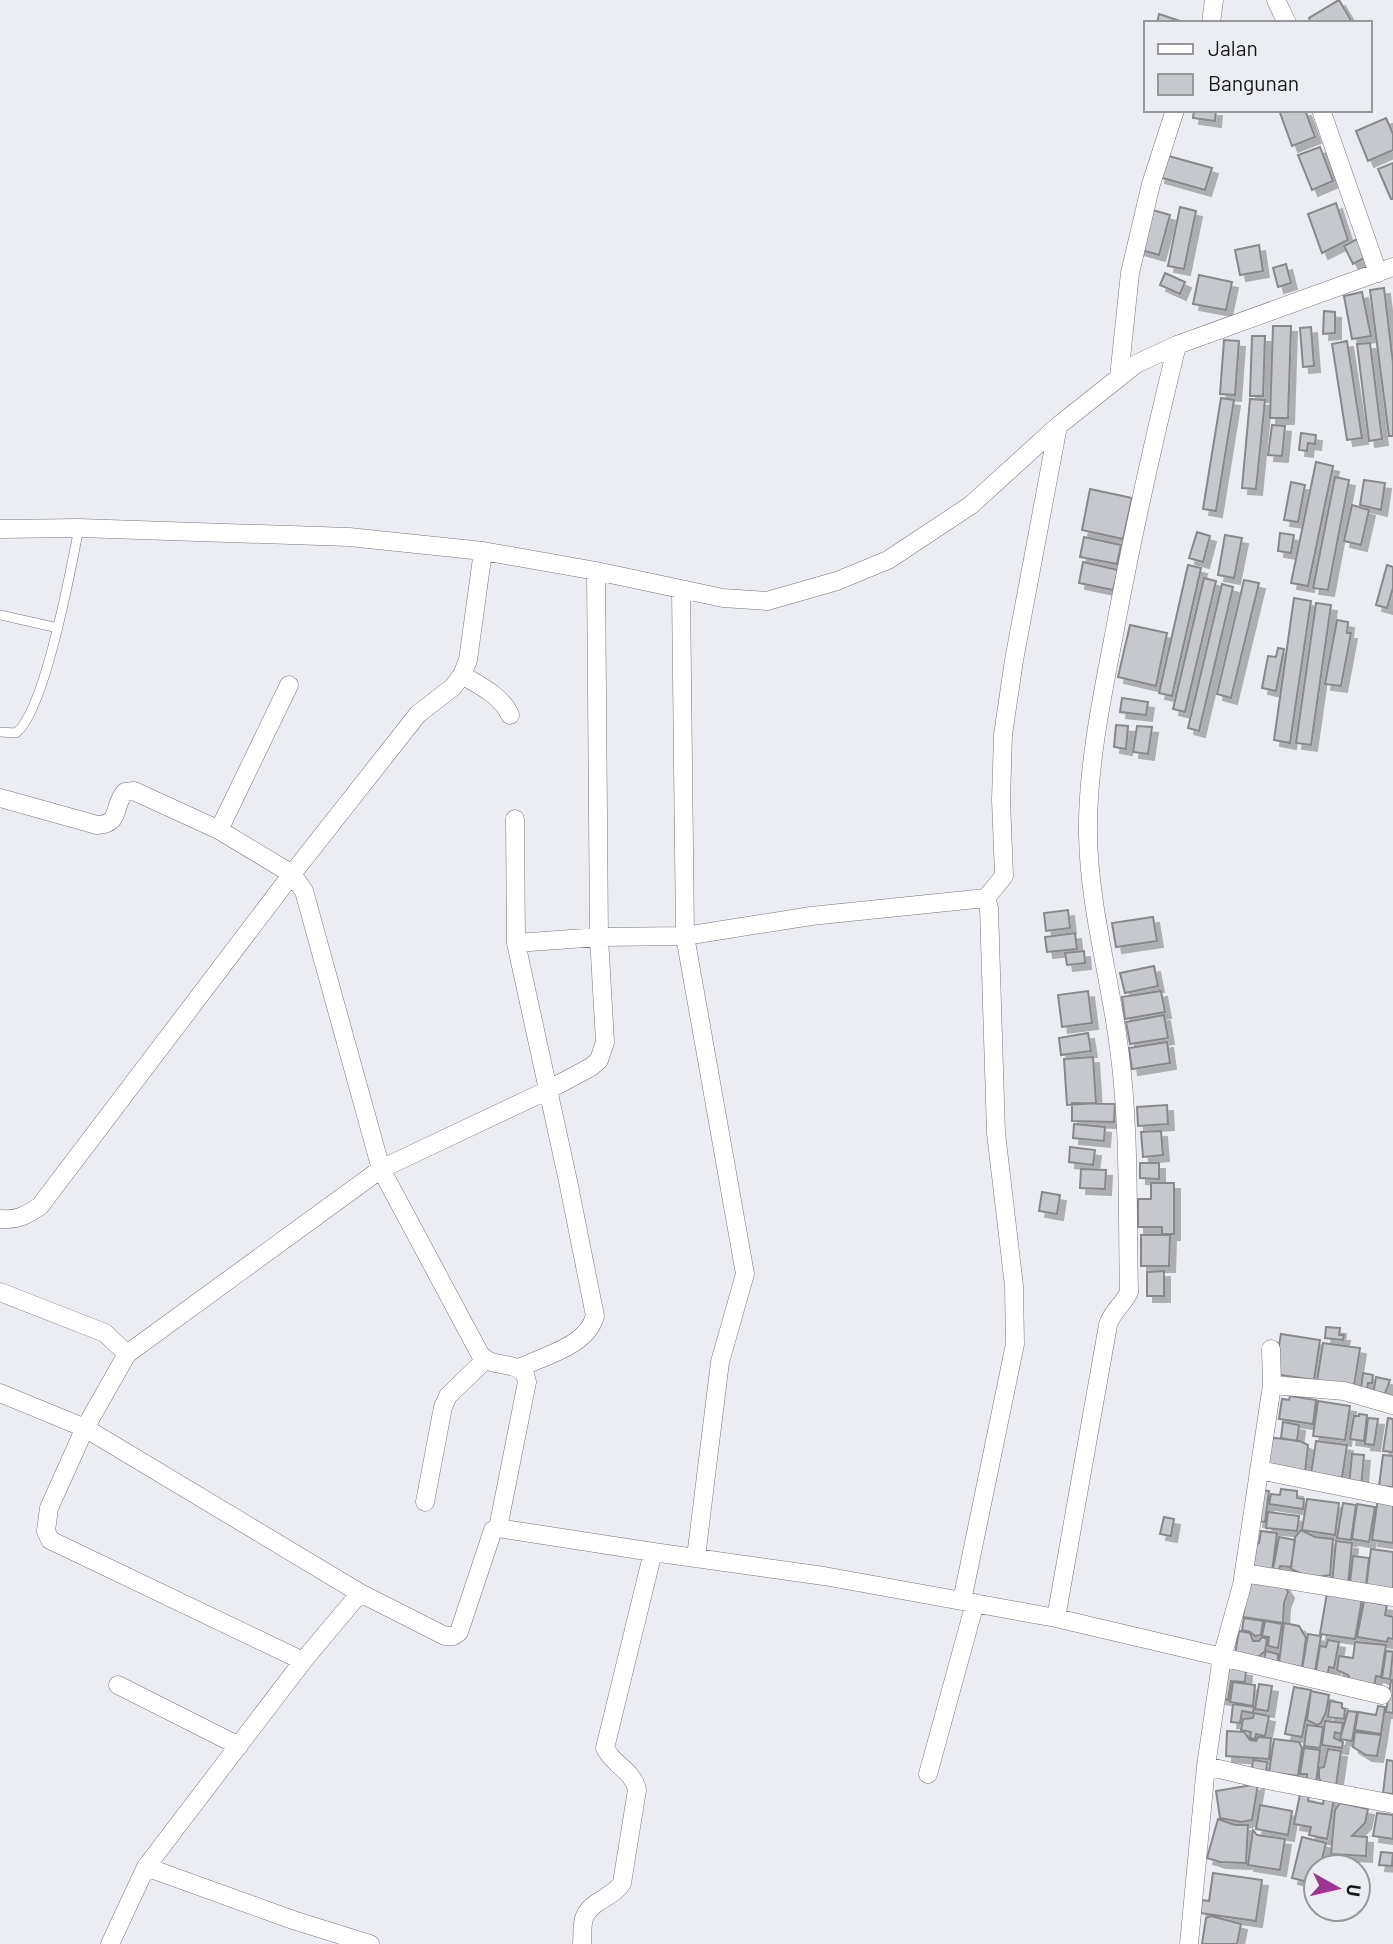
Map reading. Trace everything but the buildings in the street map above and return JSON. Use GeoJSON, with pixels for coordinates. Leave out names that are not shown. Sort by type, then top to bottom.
{"type":"FeatureCollection","features":[{"type":"Feature","properties":{"kind":"street"},"geometry":{"type":"LineString","coordinates":[[1211,21],[1214,0]]}},
{"type":"Feature","properties":{"kind":"street"},"geometry":{"type":"LineString","coordinates":[[1276,0],[1286,21]]}},
{"type":"Feature","properties":{"kind":"street"},"geometry":{"type":"LineString","coordinates":[[1119,377],[1130,273],[1152,184],[1174,112]]}},
{"type":"Feature","properties":{"kind":"street"},"geometry":{"type":"LineString","coordinates":[[0,529],[79,528],[349,537],[483,551],[723,598],[767,601],[836,581],[888,560],[971,505],[1058,426],[1136,364],[1177,345],[1385,270],[1322,112]]}},
{"type":"Feature","properties":{"kind":"street"},"geometry":{"type":"LineString","coordinates":[[1056,1618],[1108,1325],[1111,1314],[1125,1303],[1129,1292],[1126,1116],[1119,1048],[1093,896],[1088,834],[1090,793],[1102,695],[1142,490],[1177,345]]}},
{"type":"Feature","properties":{"kind":"street"},"geometry":{"type":"LineString","coordinates":[[516,943],[598,937],[685,936],[811,916],[986,898],[1004,876],[1003,735],[1014,660],[1058,426]]}},
{"type":"Feature","properties":{"kind":"street"},"geometry":{"type":"LineString","coordinates":[[0,1219],[11,1220],[40,1206],[292,874],[418,714],[453,687],[462,675],[468,660],[483,551]]}},
{"type":"Feature","properties":{"kind":"street"},"geometry":{"type":"LineString","coordinates":[[303,1661],[50,1540],[46,1531],[49,1508],[85,1428],[127,1354],[381,1169],[548,1090],[599,1060],[606,1042],[598,937],[596,571]]}},
{"type":"Feature","properties":{"kind":"street"},"geometry":{"type":"LineString","coordinates":[[681,590],[685,936],[745,1274],[720,1362],[696,1557]]}},
{"type":"Feature","properties":{"kind":"street"},"geometry":{"type":"LineString","coordinates":[[462,675],[498,698],[506,705],[510,715]]}},
{"type":"Feature","properties":{"kind":"street"},"geometry":{"type":"LineString","coordinates":[[219,830],[289,685]]}},
{"type":"Feature","properties":{"kind":"street"},"geometry":{"type":"LineString","coordinates":[[0,798],[97,825],[107,825],[114,819],[119,799],[125,792],[134,791],[219,830],[292,874],[304,891],[312,915],[381,1169],[480,1354],[492,1364],[519,1368],[582,1339],[592,1329],[595,1316],[516,943],[515,819]]}},
{"type":"Feature","properties":{"kind":"street"},"geometry":{"type":"LineString","coordinates":[[928,1774],[968,1602],[1015,1344],[1014,1286],[996,1133],[989,908],[986,898]]}},
{"type":"Feature","properties":{"kind":"street"},"geometry":{"type":"LineString","coordinates":[[0,1292],[105,1333],[127,1354]]}},
{"type":"Feature","properties":{"kind":"street"},"geometry":{"type":"LineString","coordinates":[[1189,1944],[1206,1766],[1222,1657],[1244,1573],[1272,1385],[1270,1349]]}},
{"type":"Feature","properties":{"kind":"street"},"geometry":{"type":"LineString","coordinates":[[425,1502],[443,1407],[448,1396],[485,1360]]}},
{"type":"Feature","properties":{"kind":"street"},"geometry":{"type":"LineString","coordinates":[[498,1528],[527,1382],[525,1374],[519,1368]]}},
{"type":"Feature","properties":{"kind":"street"},"geometry":{"type":"LineString","coordinates":[[1272,1385],[1344,1391],[1393,1405]]}},
{"type":"Feature","properties":{"kind":"street"},"geometry":{"type":"LineString","coordinates":[[0,1393],[85,1428],[360,1593],[445,1636],[453,1636],[459,1632],[493,1530],[498,1528],[824,1576],[1056,1618],[1382,1695]]}},
{"type":"Feature","properties":{"kind":"street"},"geometry":{"type":"LineString","coordinates":[[1259,1470],[1393,1497]]}},
{"type":"Feature","properties":{"kind":"street"},"geometry":{"type":"LineString","coordinates":[[582,1944],[585,1916],[622,1883],[637,1790],[635,1780],[609,1756],[605,1748],[653,1552]]}},
{"type":"Feature","properties":{"kind":"street"},"geometry":{"type":"LineString","coordinates":[[1244,1573],[1393,1597]]}},
{"type":"Feature","properties":{"kind":"street"},"geometry":{"type":"LineString","coordinates":[[110,1944],[146,1867],[303,1661],[360,1593]]}},
{"type":"Feature","properties":{"kind":"street"},"geometry":{"type":"LineString","coordinates":[[118,1685],[239,1746]]}},
{"type":"Feature","properties":{"kind":"street"},"geometry":{"type":"LineString","coordinates":[[1206,1766],[1393,1804]]}},
{"type":"Feature","properties":{"kind":"street"},"geometry":{"type":"LineString","coordinates":[[146,1867],[293,1920],[370,1944]]}},
{"type":"Feature","properties":{"kind":"lane"},"geometry":{"type":"LineString","coordinates":[[0,732],[16,733],[30,717],[58,628],[79,528]]}},
{"type":"Feature","properties":{"kind":"lane"},"geometry":{"type":"LineString","coordinates":[[0,615],[58,628]]}}]}
